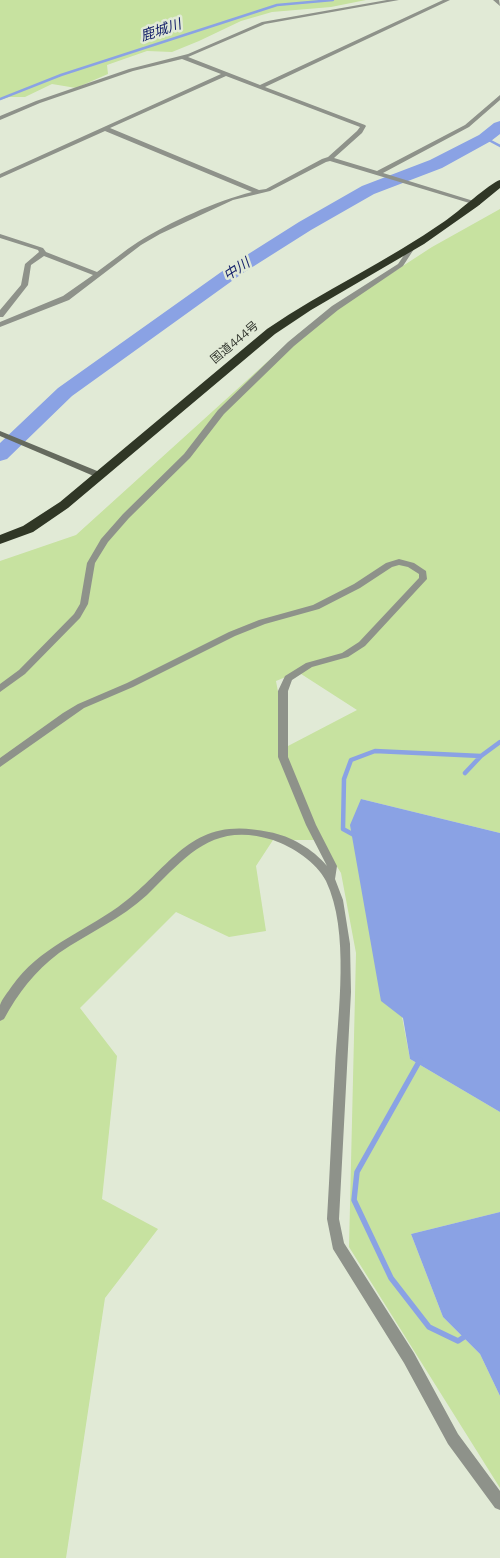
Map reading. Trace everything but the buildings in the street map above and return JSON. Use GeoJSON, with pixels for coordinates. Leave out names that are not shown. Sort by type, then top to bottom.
{"type":"FeatureCollection","features":[{"type":"Feature","properties":{"kind":"highway","name":"国道444号"},"geometry":{"type":"LineString","coordinates":[[0,540],[28,529],[64,505],[277,326],[320,297],[414,246],[478,204],[500,184]]}},
{"type":"Feature","properties":{"kind":"main road"},"geometry":{"type":"LineString","coordinates":[[0,433],[99,475]]}},
{"type":"Feature","properties":{"kind":"street"},"geometry":{"type":"LineString","coordinates":[[0,118],[38,102],[131,70],[182,58],[264,23],[396,0]]}},
{"type":"Feature","properties":{"kind":"street"},"geometry":{"type":"LineString","coordinates":[[260,87],[447,0]]}},
{"type":"Feature","properties":{"kind":"street"},"geometry":{"type":"LineString","coordinates":[[496,0],[500,4]]}},
{"type":"Feature","properties":{"kind":"street"},"geometry":{"type":"LineString","coordinates":[[182,58],[363,126],[360,132],[330,159]]}},
{"type":"Feature","properties":{"kind":"street"},"geometry":{"type":"LineString","coordinates":[[0,176],[225,74]]}},
{"type":"Feature","properties":{"kind":"street"},"geometry":{"type":"LineString","coordinates":[[376,174],[467,126],[500,97]]}},
{"type":"Feature","properties":{"kind":"street"},"geometry":{"type":"LineString","coordinates":[[104,128],[258,192]]}},
{"type":"Feature","properties":{"kind":"street"},"geometry":{"type":"LineString","coordinates":[[0,325],[66,298],[139,244],[158,233],[231,199],[286,182],[324,160],[330,159],[478,204]]}},
{"type":"Feature","properties":{"kind":"street"},"geometry":{"type":"LineString","coordinates":[[0,236],[40,249],[43,253],[99,275]]}},
{"type":"Feature","properties":{"kind":"street"},"geometry":{"type":"LineString","coordinates":[[0,689],[22,672],[77,616],[84,604],[91,563],[104,542],[126,516],[187,456],[221,412],[291,344],[335,308],[401,265],[414,246]]}},
{"type":"Feature","properties":{"kind":"street"},"geometry":{"type":"LineString","coordinates":[[0,315],[24,285],[28,264],[43,253]]}},
{"type":"Feature","properties":{"kind":"street"},"geometry":{"type":"LineString","coordinates":[[0,763],[66,714],[81,706],[130,685],[262,622],[316,607],[357,586],[388,565],[399,562],[411,565],[423,573],[423,579],[362,644],[345,655],[309,664],[288,678],[282,691],[283,758],[311,825],[332,866],[330,879]]}},
{"type":"Feature","properties":{"kind":"street"},"geometry":{"type":"LineString","coordinates":[[0,1016],[13,992],[43,959],[134,901],[186,850],[211,835],[232,830],[255,831],[287,840],[315,859],[330,879],[341,908],[344,960],[333,1219],[338,1245],[409,1358],[453,1439],[500,1504]]}},
{"type":"Feature","properties":{"kind":"green space"},"geometry":{"type":"Polygon","coordinates":[[[0,0],[366,0],[331,7],[272,12],[241,21],[172,52],[147,51],[107,65],[108,74],[76,88],[52,84],[25,97],[9,97],[0,100],[0,0]]]}},
{"type":"Feature","properties":{"kind":"green space"},"geometry":{"type":"Polygon","coordinates":[[[500,209],[500,833],[361,799],[410,1059],[500,1112],[500,1212],[411,1234],[443,1317],[480,1354],[500,1396],[500,1488],[349,1247],[356,953],[341,873],[320,840],[273,840],[256,866],[266,931],[229,937],[176,912],[80,1008],[117,1056],[102,1199],[158,1229],[105,1298],[66,1558],[0,1558],[0,561],[76,535],[298,334],[432,247],[500,209]],[[298,672],[276,681],[288,746],[357,710],[298,672]]]}},
{"type":"Feature","properties":{"kind":"water"},"geometry":{"type":"Polygon","coordinates":[[[361,799],[500,833],[500,1112],[410,1059],[403,1018],[381,1001],[350,825],[361,799]]]}},
{"type":"Feature","properties":{"kind":"water"},"geometry":{"type":"Polygon","coordinates":[[[500,1212],[500,1396],[480,1354],[443,1317],[411,1234],[500,1212]]]}},
{"type":"Feature","properties":{"kind":"waterway","name":"鹿城川"},"geometry":{"type":"LineString","coordinates":[[0,99],[61,75],[277,5],[333,0]]}},
{"type":"Feature","properties":{"kind":"waterway","name":"中川"},"geometry":{"type":"LineString","coordinates":[[0,455],[65,392],[237,269],[305,226],[368,190],[436,164],[485,138],[500,126]]}},
{"type":"Feature","properties":{"kind":"waterway"},"geometry":{"type":"LineString","coordinates":[[485,138],[500,146]]}},
{"type":"Feature","properties":{"kind":"waterway"},"geometry":{"type":"LineString","coordinates":[[481,756],[500,742]]}},
{"type":"Feature","properties":{"kind":"waterway"},"geometry":{"type":"LineString","coordinates":[[354,835],[343,829],[344,779],[351,760],[375,751],[481,756]]}},
{"type":"Feature","properties":{"kind":"waterway"},"geometry":{"type":"LineString","coordinates":[[465,773],[481,756]]}},
{"type":"Feature","properties":{"kind":"waterway"},"geometry":{"type":"LineString","coordinates":[[420,1060],[357,1172],[354,1200],[391,1278],[429,1327],[458,1341],[467,1335]]}}]}
